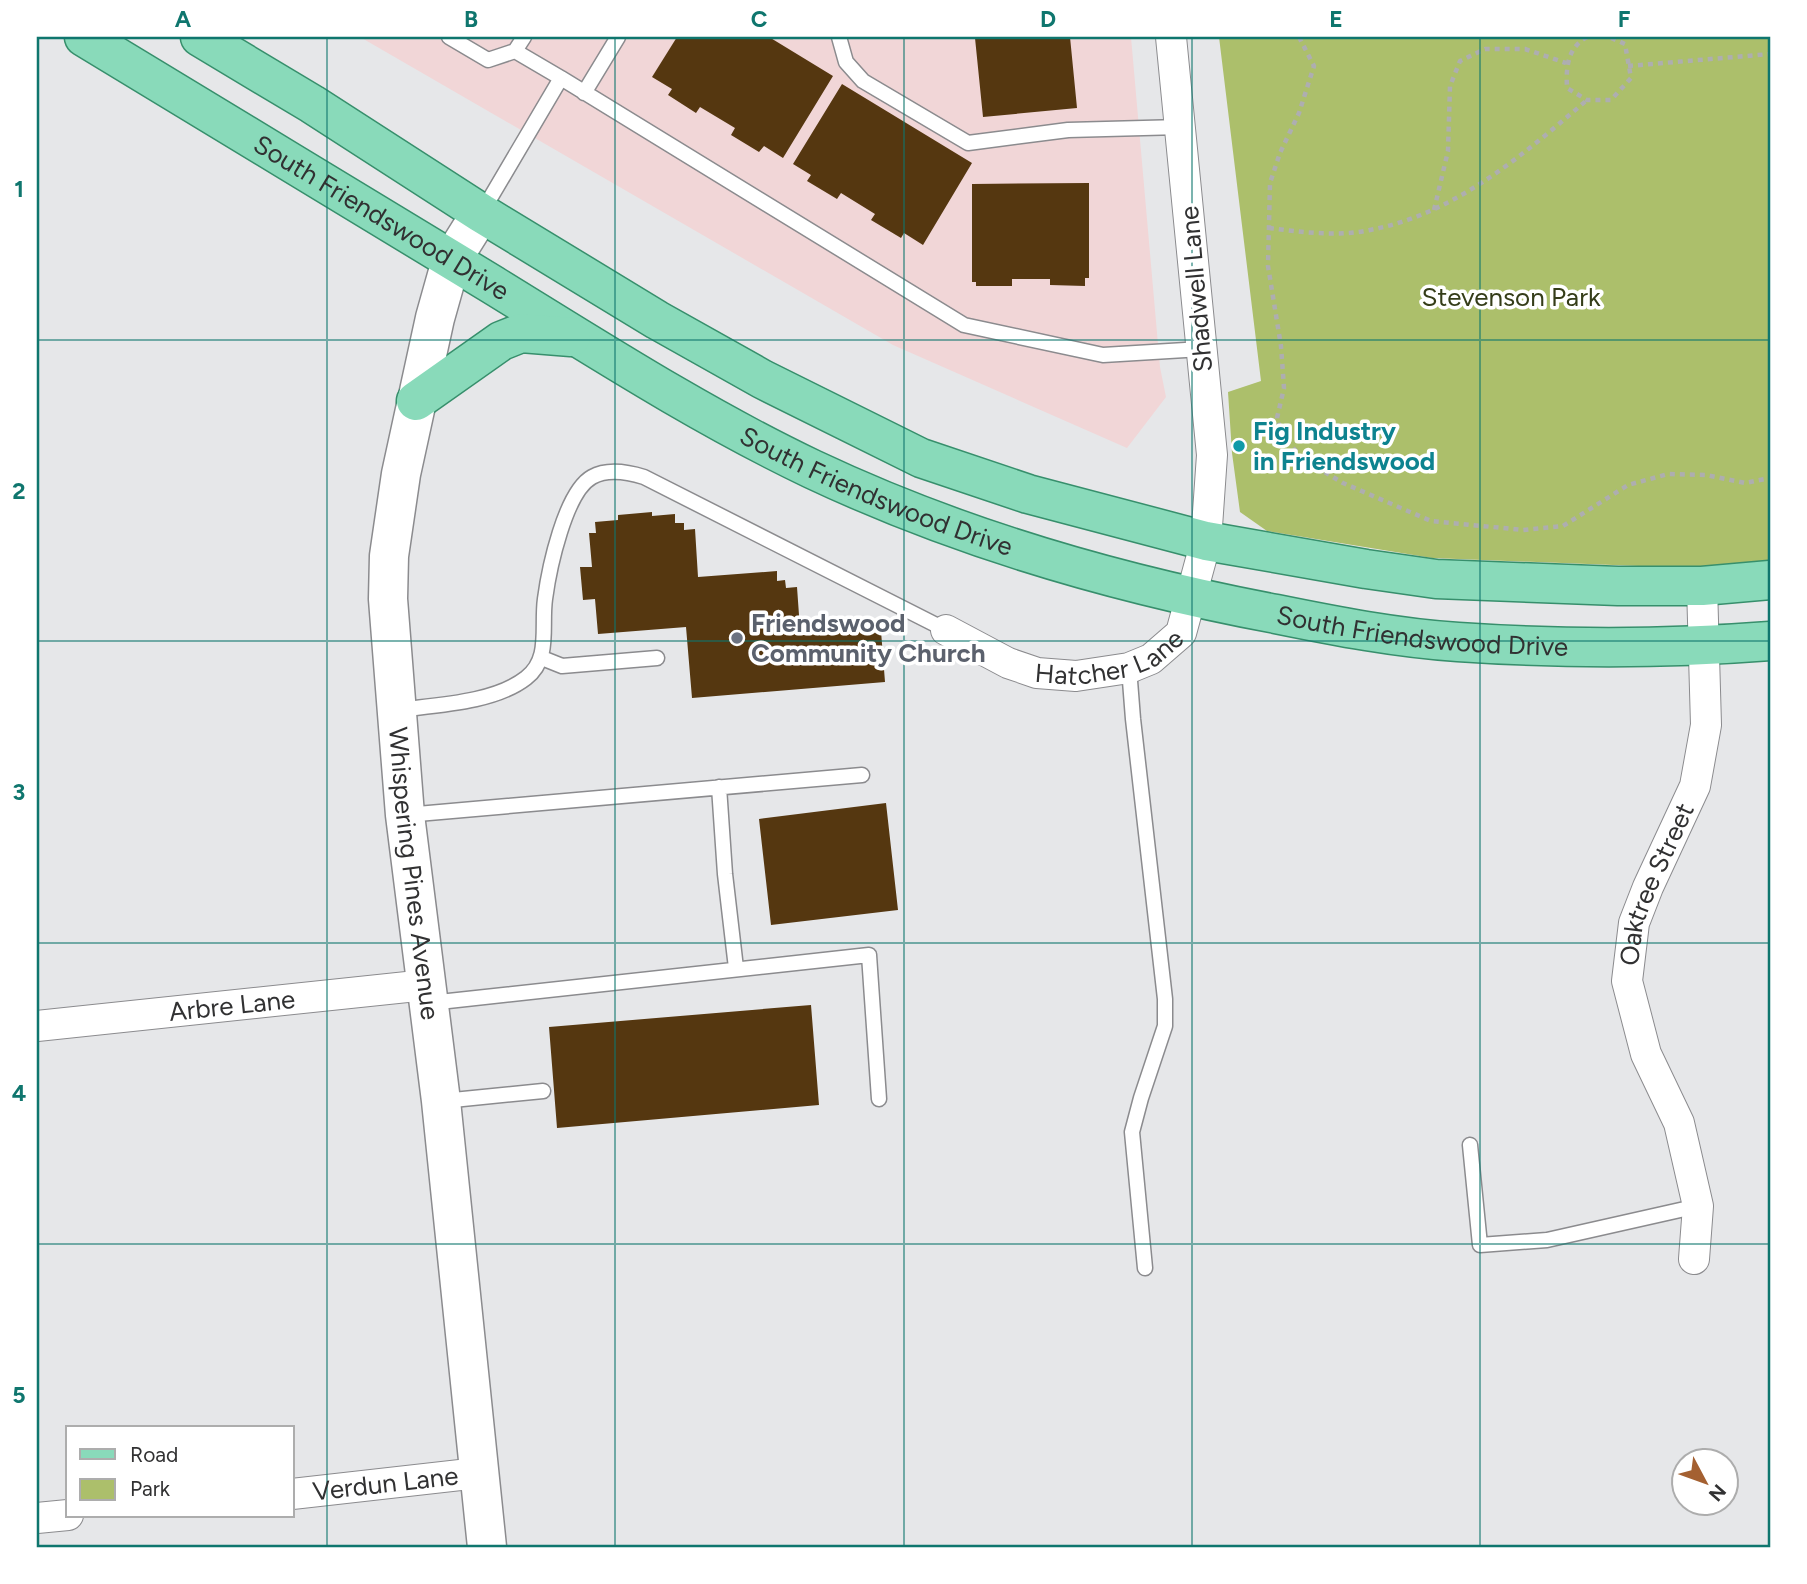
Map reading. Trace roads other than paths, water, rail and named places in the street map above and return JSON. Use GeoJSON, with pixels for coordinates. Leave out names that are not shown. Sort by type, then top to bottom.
{"type":"FeatureCollection","features":[{"type":"Feature","properties":{"kind":"main road","name":"South Friendswood Drive"},"geometry":{"type":"LineString","coordinates":[[84,37],[697,409],[812,469],[921,514],[1019,549],[1192,598],[1323,623],[1454,642],[1566,646],[1705,646],[1770,641]]}},
{"type":"Feature","properties":{"kind":"main road","name":"South Friendswood Drive"},"geometry":{"type":"LineString","coordinates":[[200,37],[313,104],[481,213],[657,320],[762,379],[921,458],[1028,494],[1206,541],[1436,579],[1605,586],[1702,586],[1770,580]]}},
{"type":"Feature","properties":{"kind":"main road","name":"Whispering Pines Avenue"},"geometry":{"type":"LineString","coordinates":[[481,213],[452,261],[435,318],[401,474],[389,556],[388,599],[405,815],[441,1101],[487,1547]]}},
{"type":"Feature","properties":{"kind":"main road"},"geometry":{"type":"LineString","coordinates":[[416,401],[501,341],[521,333],[578,338]]}},
{"type":"Feature","properties":{"kind":"street","name":"Shadwell Lane"},"geometry":{"type":"LineString","coordinates":[[1171,37],[1212,455],[1206,541]]}},
{"type":"Feature","properties":{"kind":"street","name":"Hatcher Lane"},"geometry":{"type":"LineString","coordinates":[[946,629],[1008,663],[1037,673],[1076,676],[1129,668],[1151,659],[1181,633],[1206,541]]}},
{"type":"Feature","properties":{"kind":"street","name":"Oaktree Street"},"geometry":{"type":"LineString","coordinates":[[1694,1259],[1698,1206],[1679,1123],[1646,1054],[1627,981],[1634,923],[1695,786],[1706,724],[1702,586]]}},
{"type":"Feature","properties":{"kind":"street","name":"Arbre Lane"},"geometry":{"type":"LineString","coordinates":[[37,1026],[427,994]]}},
{"type":"Feature","properties":{"kind":"street","name":"Verdun Lane"},"geometry":{"type":"LineString","coordinates":[[294,1494],[478,1473]]}},
{"type":"Feature","properties":{"kind":"street"},"geometry":{"type":"LineString","coordinates":[[37,1518],[66,1516]]}},
{"type":"Feature","properties":{"kind":"lane"},"geometry":{"type":"LineString","coordinates":[[449,37],[488,60],[516,51],[524,37]]}},
{"type":"Feature","properties":{"kind":"lane"},"geometry":{"type":"LineString","coordinates":[[584,93],[618,37]]}},
{"type":"Feature","properties":{"kind":"lane"},"geometry":{"type":"LineString","coordinates":[[839,37],[846,62],[863,81],[968,144],[1068,130],[1181,127]]}},
{"type":"Feature","properties":{"kind":"lane"},"geometry":{"type":"LineString","coordinates":[[516,51],[964,325],[1103,355],[1202,349]]}},
{"type":"Feature","properties":{"kind":"lane"},"geometry":{"type":"LineString","coordinates":[[481,213],[561,78]]}},
{"type":"Feature","properties":{"kind":"lane"},"geometry":{"type":"LineString","coordinates":[[397,710],[453,703],[507,688],[527,678],[542,658],[545,601],[551,568],[568,513],[579,489],[592,476],[609,472],[624,471],[644,477],[946,629]]}},
{"type":"Feature","properties":{"kind":"lane"},"geometry":{"type":"LineString","coordinates":[[542,658],[562,666],[657,658]]}},
{"type":"Feature","properties":{"kind":"lane"},"geometry":{"type":"LineString","coordinates":[[1129,668],[1165,999],[1165,1026],[1132,1132],[1145,1268]]}},
{"type":"Feature","properties":{"kind":"lane"},"geometry":{"type":"LineString","coordinates":[[405,815],[862,775]]}},
{"type":"Feature","properties":{"kind":"lane"},"geometry":{"type":"LineString","coordinates":[[719,787],[725,874],[736,968]]}},
{"type":"Feature","properties":{"kind":"lane"},"geometry":{"type":"LineString","coordinates":[[427,994],[869,955],[879,1099]]}},
{"type":"Feature","properties":{"kind":"lane"},"geometry":{"type":"LineString","coordinates":[[441,1101],[543,1091]]}},
{"type":"Feature","properties":{"kind":"lane"},"geometry":{"type":"LineString","coordinates":[[1470,1145],[1480,1245],[1546,1240],[1698,1206]]}},
{"type":"Feature","properties":{"kind":"place","name":"Fig Industry in Friendswood"},"geometry":{"type":"Point","coordinates":[1239,446]}},
{"type":"Feature","properties":{"kind":"place","name":"Friendswood Community Church"},"geometry":{"type":"Point","coordinates":[737,638]}},
{"type":"Feature","properties":{"kind":"park label","name":"Stevenson Park"},"geometry":{"type":"Point","coordinates":[1511,297]}}]}
